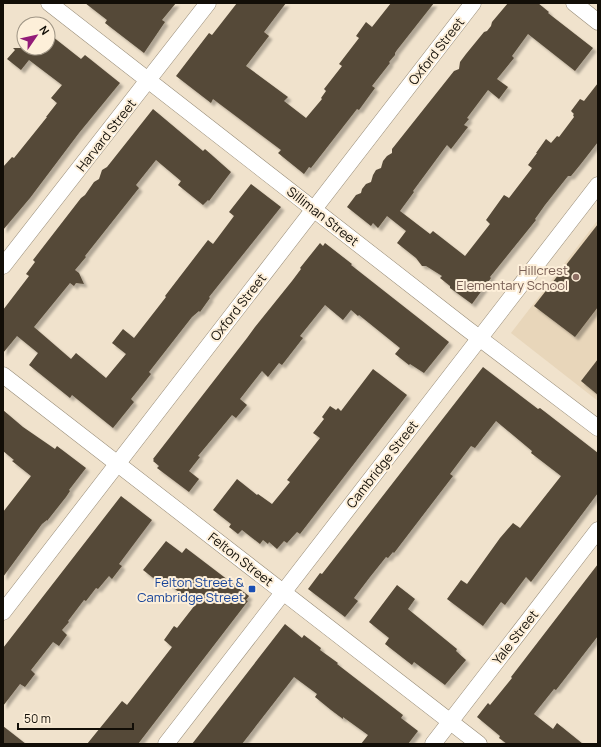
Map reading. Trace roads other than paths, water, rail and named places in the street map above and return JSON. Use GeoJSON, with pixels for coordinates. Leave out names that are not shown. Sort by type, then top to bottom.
{"type":"FeatureCollection","features":[{"type":"Feature","properties":{"kind":"street","name":"Silliman Street"},"geometry":{"type":"LineString","coordinates":[[49,3],[598,428]]}},
{"type":"Feature","properties":{"kind":"street","name":"Harvard Street"},"geometry":{"type":"LineString","coordinates":[[3,266],[208,3]]}},
{"type":"Feature","properties":{"kind":"street","name":"Oxford Street"},"geometry":{"type":"LineString","coordinates":[[3,612],[473,3]]}},
{"type":"Feature","properties":{"kind":"street"},"geometry":{"type":"LineString","coordinates":[[574,3],[598,22]]}},
{"type":"Feature","properties":{"kind":"street","name":"Cambridge Street"},"geometry":{"type":"LineString","coordinates":[[166,744],[598,185]]}},
{"type":"Feature","properties":{"kind":"street","name":"Felton Street"},"geometry":{"type":"LineString","coordinates":[[3,375],[479,744]]}},
{"type":"Feature","properties":{"kind":"street","name":"Yale Street"},"geometry":{"type":"LineString","coordinates":[[433,744],[598,530]]}},
{"type":"Feature","properties":{"kind":"place","name":"Hillcrest Elementary School"},"geometry":{"type":"Point","coordinates":[576,277]}},
{"type":"Feature","properties":{"kind":"place","name":"Felton Street & Cambridge Street"},"geometry":{"type":"Point","coordinates":[252,589]}}]}
